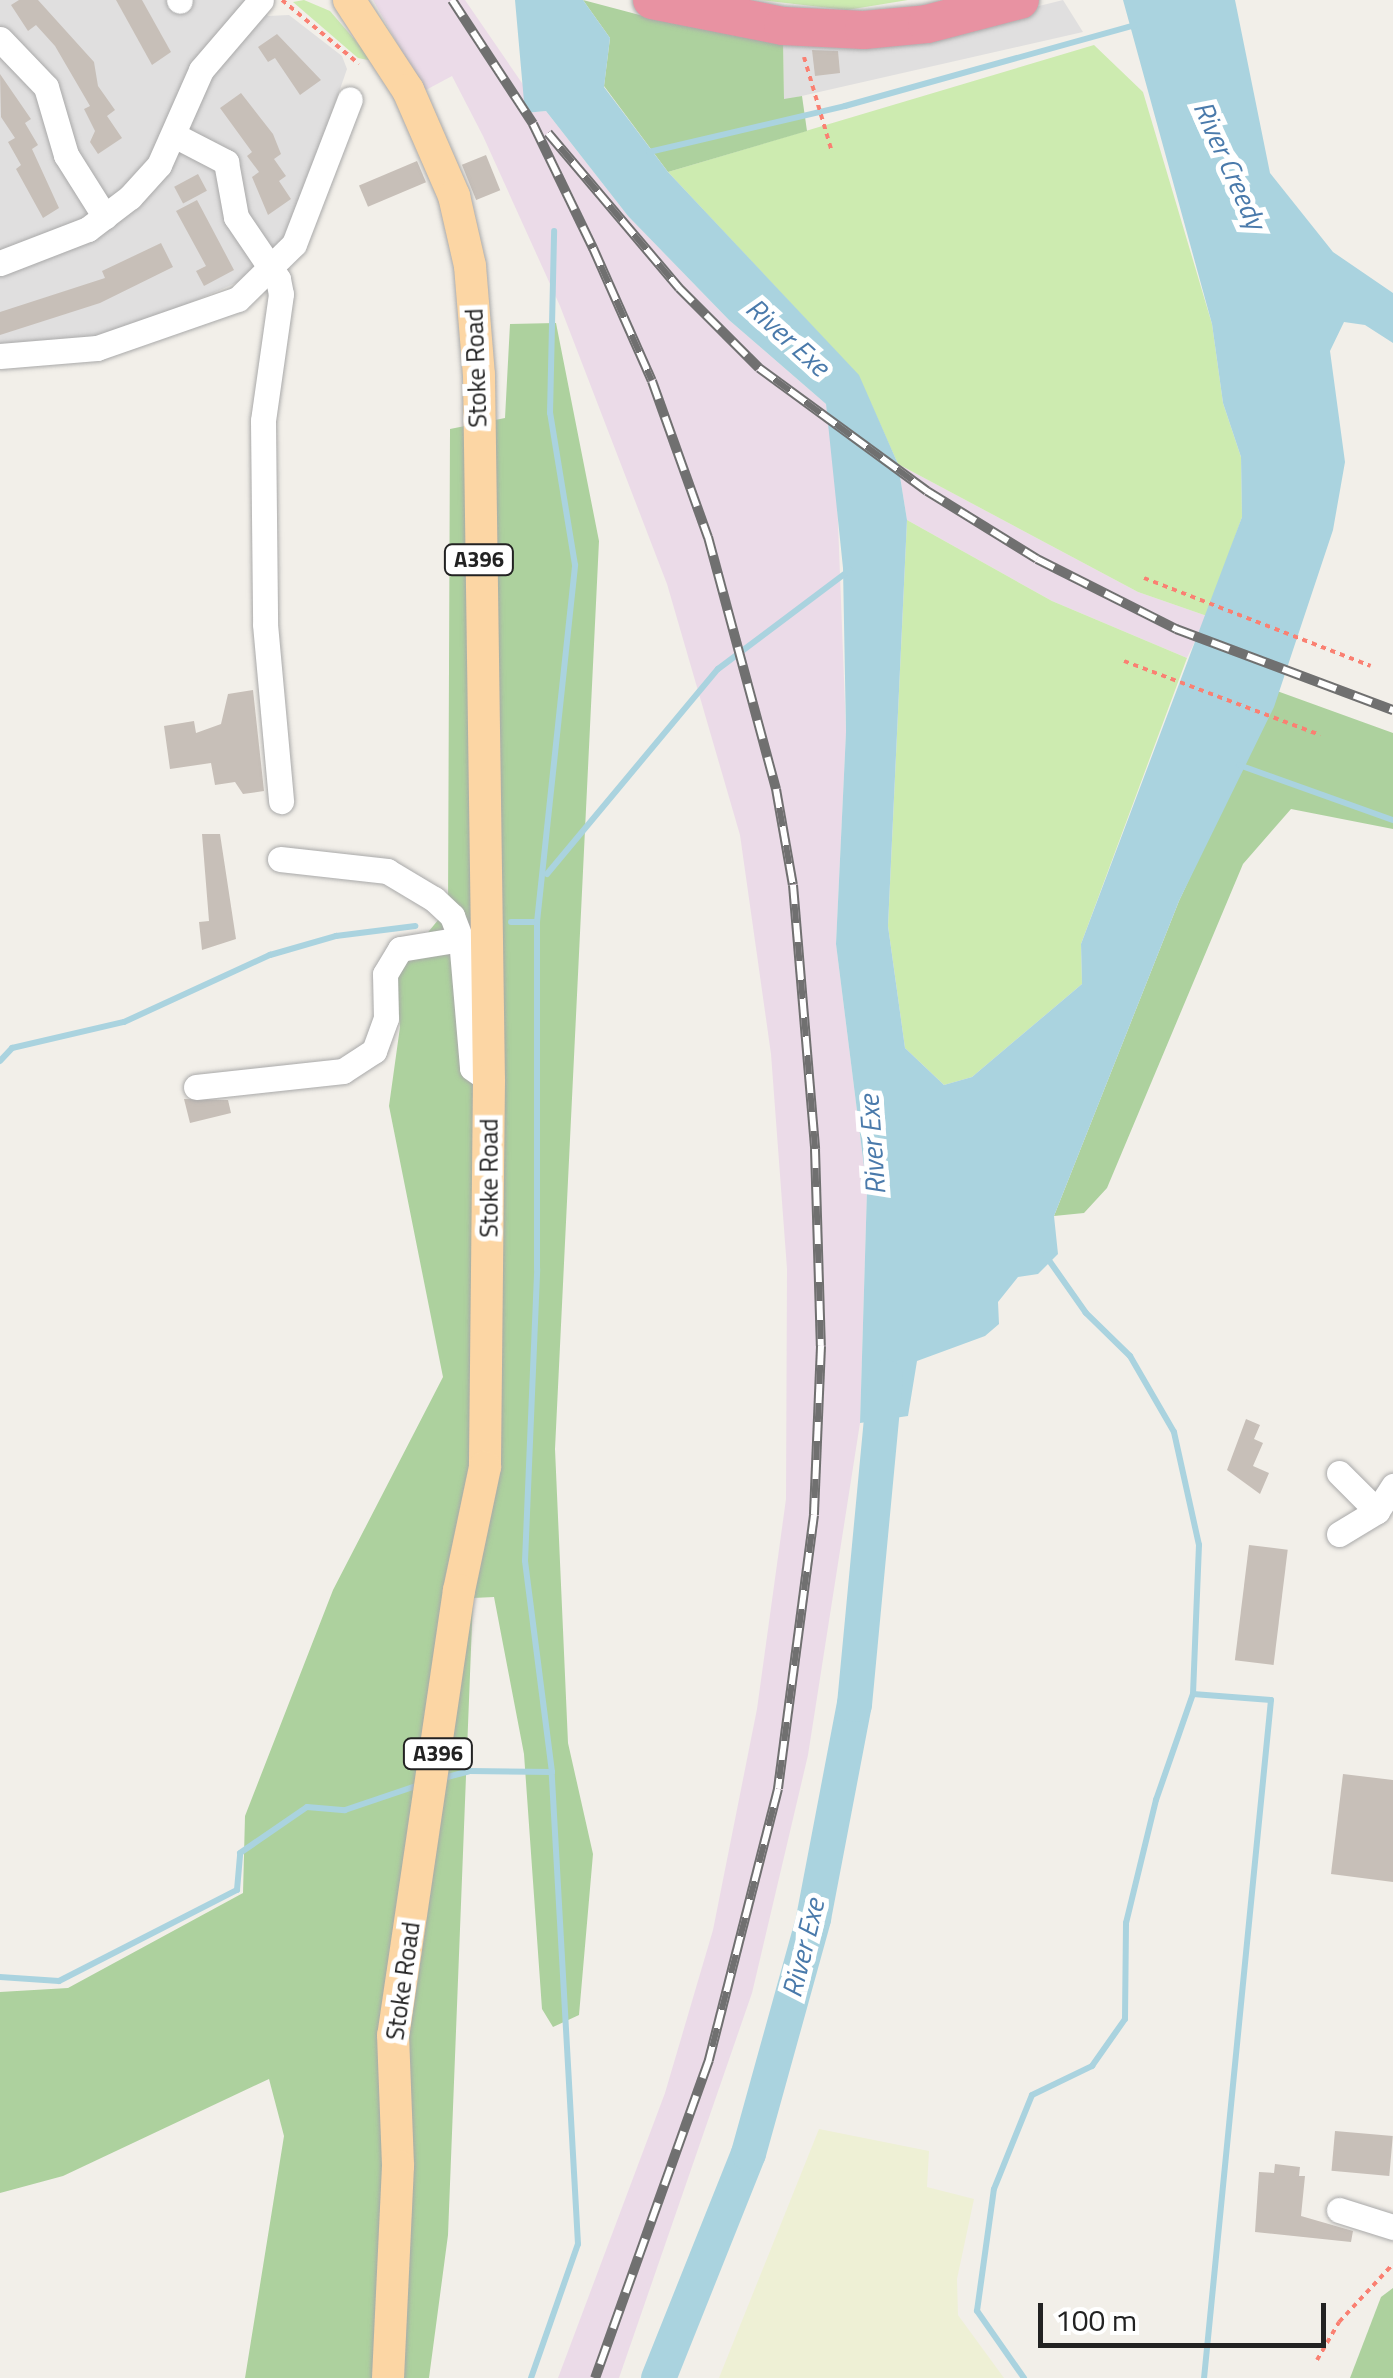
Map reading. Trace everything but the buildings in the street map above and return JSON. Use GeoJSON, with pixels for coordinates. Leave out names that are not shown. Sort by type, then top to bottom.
{"type":"FeatureCollection","features":[{"type":"Feature","properties":{"kind":"highway"},"geometry":{"type":"LineString","coordinates":[[652,0],[803,28],[915,26],[1020,0]]}},
{"type":"Feature","properties":{"kind":"main road","name":"Stoke Road"},"geometry":{"type":"LineString","coordinates":[[349,0],[387,55],[443,165],[470,266],[479,375],[489,1080],[485,1467],[459,1590],[393,2035],[398,2166],[388,2378]]}},
{"type":"Feature","properties":{"kind":"street"},"geometry":{"type":"LineString","coordinates":[[0,263],[105,217],[144,183],[174,135],[201,70],[261,0]]}},
{"type":"Feature","properties":{"kind":"street"},"geometry":{"type":"LineString","coordinates":[[0,40],[46,87],[66,155],[105,217]]}},
{"type":"Feature","properties":{"kind":"street"},"geometry":{"type":"LineString","coordinates":[[0,356],[96,348],[166,328],[238,299],[272,270],[294,244],[350,98]]}},
{"type":"Feature","properties":{"kind":"street"},"geometry":{"type":"LineString","coordinates":[[174,135],[226,162],[236,218],[272,270],[281,294],[263,421],[265,624],[281,802]]}},
{"type":"Feature","properties":{"kind":"street"},"geometry":{"type":"LineString","coordinates":[[280,858],[387,871],[434,899],[452,916],[460,938],[472,1068],[489,1080]]}},
{"type":"Feature","properties":{"kind":"street"},"geometry":{"type":"LineString","coordinates":[[196,1087],[342,1071],[374,1051],[386,1018],[385,974],[400,949],[460,938]]}},
{"type":"Feature","properties":{"kind":"street"},"geometry":{"type":"LineString","coordinates":[[1339,1472],[1376,1512]]}},
{"type":"Feature","properties":{"kind":"street"},"geometry":{"type":"LineString","coordinates":[[1339,1534],[1376,1512],[1393,1486]]}},
{"type":"Feature","properties":{"kind":"street"},"geometry":{"type":"LineString","coordinates":[[1340,2210],[1393,2227]]}},
{"type":"Feature","properties":{"kind":"path"},"geometry":{"type":"LineString","coordinates":[[282,0],[361,65],[368,68],[387,55]]}},
{"type":"Feature","properties":{"kind":"path"},"geometry":{"type":"LineString","coordinates":[[803,28],[814,106],[832,152]]}},
{"type":"Feature","properties":{"kind":"path"},"geometry":{"type":"LineString","coordinates":[[1144,578],[1312,648],[1371,666]]}},
{"type":"Feature","properties":{"kind":"path"},"geometry":{"type":"LineString","coordinates":[[1124,661],[1170,675],[1320,735]]}},
{"type":"Feature","properties":{"kind":"path"},"geometry":{"type":"LineString","coordinates":[[1318,2360],[1339,2322],[1393,2264]]}},
{"type":"Feature","properties":{"kind":"shaded area"},"geometry":{"type":"Polygon","coordinates":[[[0,0],[260,0],[268,16],[289,15],[342,56],[347,69],[287,242],[245,279],[99,338],[0,350],[0,0]]]}},
{"type":"Feature","properties":{"kind":"shaded area"},"geometry":{"type":"Polygon","coordinates":[[[373,0],[465,0],[524,86],[526,113],[546,111],[628,216],[729,320],[826,404],[836,470],[846,732],[836,944],[867,1190],[860,1423],[808,1755],[752,1993],[619,2378],[558,2378],[665,2093],[713,1930],[757,1709],[786,1499],[787,1269],[771,1054],[740,835],[667,584],[560,306],[483,136],[452,76],[424,91],[373,0]]]}},
{"type":"Feature","properties":{"kind":"shaded area"},"geometry":{"type":"Polygon","coordinates":[[[1063,0],[1083,32],[784,100],[783,38],[900,41],[1063,0]]]}},
{"type":"Feature","properties":{"kind":"shaded area"},"geometry":{"type":"Polygon","coordinates":[[[898,464],[1138,592],[1207,616],[1187,658],[1052,601],[907,520],[898,464]]]}},
{"type":"Feature","properties":{"kind":"green space"},"geometry":{"type":"Polygon","coordinates":[[[304,0],[330,11],[373,61],[358,58],[293,2],[304,0]]]}},
{"type":"Feature","properties":{"kind":"green space"},"geometry":{"type":"Polygon","coordinates":[[[583,0],[651,18],[783,38],[784,99],[802,96],[807,131],[668,172],[604,86],[610,38],[583,0]]]}},
{"type":"Feature","properties":{"kind":"green space"},"geometry":{"type":"Polygon","coordinates":[[[760,0],[908,0],[847,10],[760,0]]]}},
{"type":"Feature","properties":{"kind":"green space"},"geometry":{"type":"Polygon","coordinates":[[[1094,45],[1143,92],[1212,324],[1223,403],[1241,457],[1242,517],[1207,616],[1138,592],[898,464],[858,375],[668,172],[1094,45]]]}},
{"type":"Feature","properties":{"kind":"green space"},"geometry":{"type":"Polygon","coordinates":[[[556,323],[599,541],[555,1449],[568,1743],[593,1854],[579,2015],[553,2027],[542,2009],[524,1754],[494,1597],[473,1598],[448,2235],[429,2378],[245,2378],[284,2136],[269,2079],[63,2176],[0,2193],[0,1992],[68,1988],[243,1893],[245,1816],[333,1590],[443,1377],[389,1106],[400,1027],[396,971],[448,908],[450,429],[505,418],[510,324],[556,323]]]}},
{"type":"Feature","properties":{"kind":"green space"},"geometry":{"type":"Polygon","coordinates":[[[907,520],[1052,601],[1187,658],[1081,944],[1082,984],[972,1077],[944,1085],[905,1048],[888,926],[907,520]]]}},
{"type":"Feature","properties":{"kind":"green space"},"geometry":{"type":"Polygon","coordinates":[[[1277,691],[1393,733],[1393,829],[1291,809],[1243,864],[1107,1188],[1084,1213],[1054,1216],[1179,901],[1277,691]]]}},
{"type":"Feature","properties":{"kind":"green space"},"geometry":{"type":"Polygon","coordinates":[[[819,2129],[929,2151],[927,2187],[974,2199],[957,2279],[958,2315],[1004,2378],[719,2378],[819,2129]]]}},
{"type":"Feature","properties":{"kind":"green space"},"geometry":{"type":"Polygon","coordinates":[[[1393,2288],[1393,2378],[1350,2378],[1381,2297],[1393,2288]]]}},
{"type":"Feature","properties":{"kind":"water","name":"River Creedy"},"geometry":{"type":"Polygon","coordinates":[[[515,0],[583,0],[610,38],[604,87],[668,172],[859,375],[898,464],[907,520],[888,926],[905,1048],[944,1085],[972,1077],[1082,984],[1081,944],[1242,517],[1241,457],[1223,403],[1212,324],[1123,0],[1235,0],[1270,173],[1333,252],[1393,293],[1393,343],[1365,325],[1344,322],[1330,351],[1345,462],[1333,530],[1274,707],[1179,901],[1054,1216],[1058,1254],[1038,1274],[1018,1277],[998,1302],[999,1324],[985,1336],[917,1361],[908,1416],[860,1423],[867,1190],[836,944],[846,732],[843,568],[826,404],[729,320],[628,216],[546,111],[525,113],[515,0]]]}},
{"type":"Feature","properties":{"kind":"waterway"},"geometry":{"type":"LineString","coordinates":[[649,152],[845,106],[1135,25]]}},
{"type":"Feature","properties":{"kind":"waterway"},"geometry":{"type":"LineString","coordinates":[[531,2378],[578,2244],[552,1772],[525,1561],[537,1269],[537,922],[575,565],[550,413],[554,231]]}},
{"type":"Feature","properties":{"kind":"waterway"},"geometry":{"type":"LineString","coordinates":[[547,874],[718,669],[850,570]]}},
{"type":"Feature","properties":{"kind":"waterway"},"geometry":{"type":"LineString","coordinates":[[1239,765],[1393,820]]}},
{"type":"Feature","properties":{"kind":"waterway"},"geometry":{"type":"LineString","coordinates":[[511,922],[537,922]]}},
{"type":"Feature","properties":{"kind":"waterway"},"geometry":{"type":"LineString","coordinates":[[0,1061],[12,1048],[124,1022],[270,955],[336,936],[415,926]]}},
{"type":"Feature","properties":{"kind":"waterway"},"geometry":{"type":"LineString","coordinates":[[1024,2378],[977,2311],[994,2189],[1032,2095],[1092,2066],[1125,2019],[1126,1923],[1156,1800],[1193,1694],[1199,1545],[1174,1432],[1130,1356],[1086,1313],[1046,1256]]}},
{"type":"Feature","properties":{"kind":"waterway","name":"River Exe"},"geometry":{"type":"LineString","coordinates":[[658,2378],[748,2153],[813,1918],[854,1704],[885,1376]]}},
{"type":"Feature","properties":{"kind":"waterway"},"geometry":{"type":"LineString","coordinates":[[1193,1694],[1271,1700],[1204,2378]]}},
{"type":"Feature","properties":{"kind":"waterway"},"geometry":{"type":"LineString","coordinates":[[440,1779],[469,1771],[552,1772]]}},
{"type":"Feature","properties":{"kind":"waterway"},"geometry":{"type":"LineString","coordinates":[[0,1977],[59,1981],[237,1890],[240,1853],[307,1807],[345,1810],[419,1785]]}},
{"type":"Feature","properties":{"kind":"railway"},"geometry":{"type":"LineString","coordinates":[[452,0],[533,124],[593,248],[652,381],[708,537],[776,789],[793,885],[815,1149],[821,1346],[814,1515],[778,1789],[709,2060],[595,2378]]}},
{"type":"Feature","properties":{"kind":"railway"},"geometry":{"type":"LineString","coordinates":[[548,133],[679,288],[759,368],[927,491],[1037,559],[1176,629],[1393,710]]}}]}
